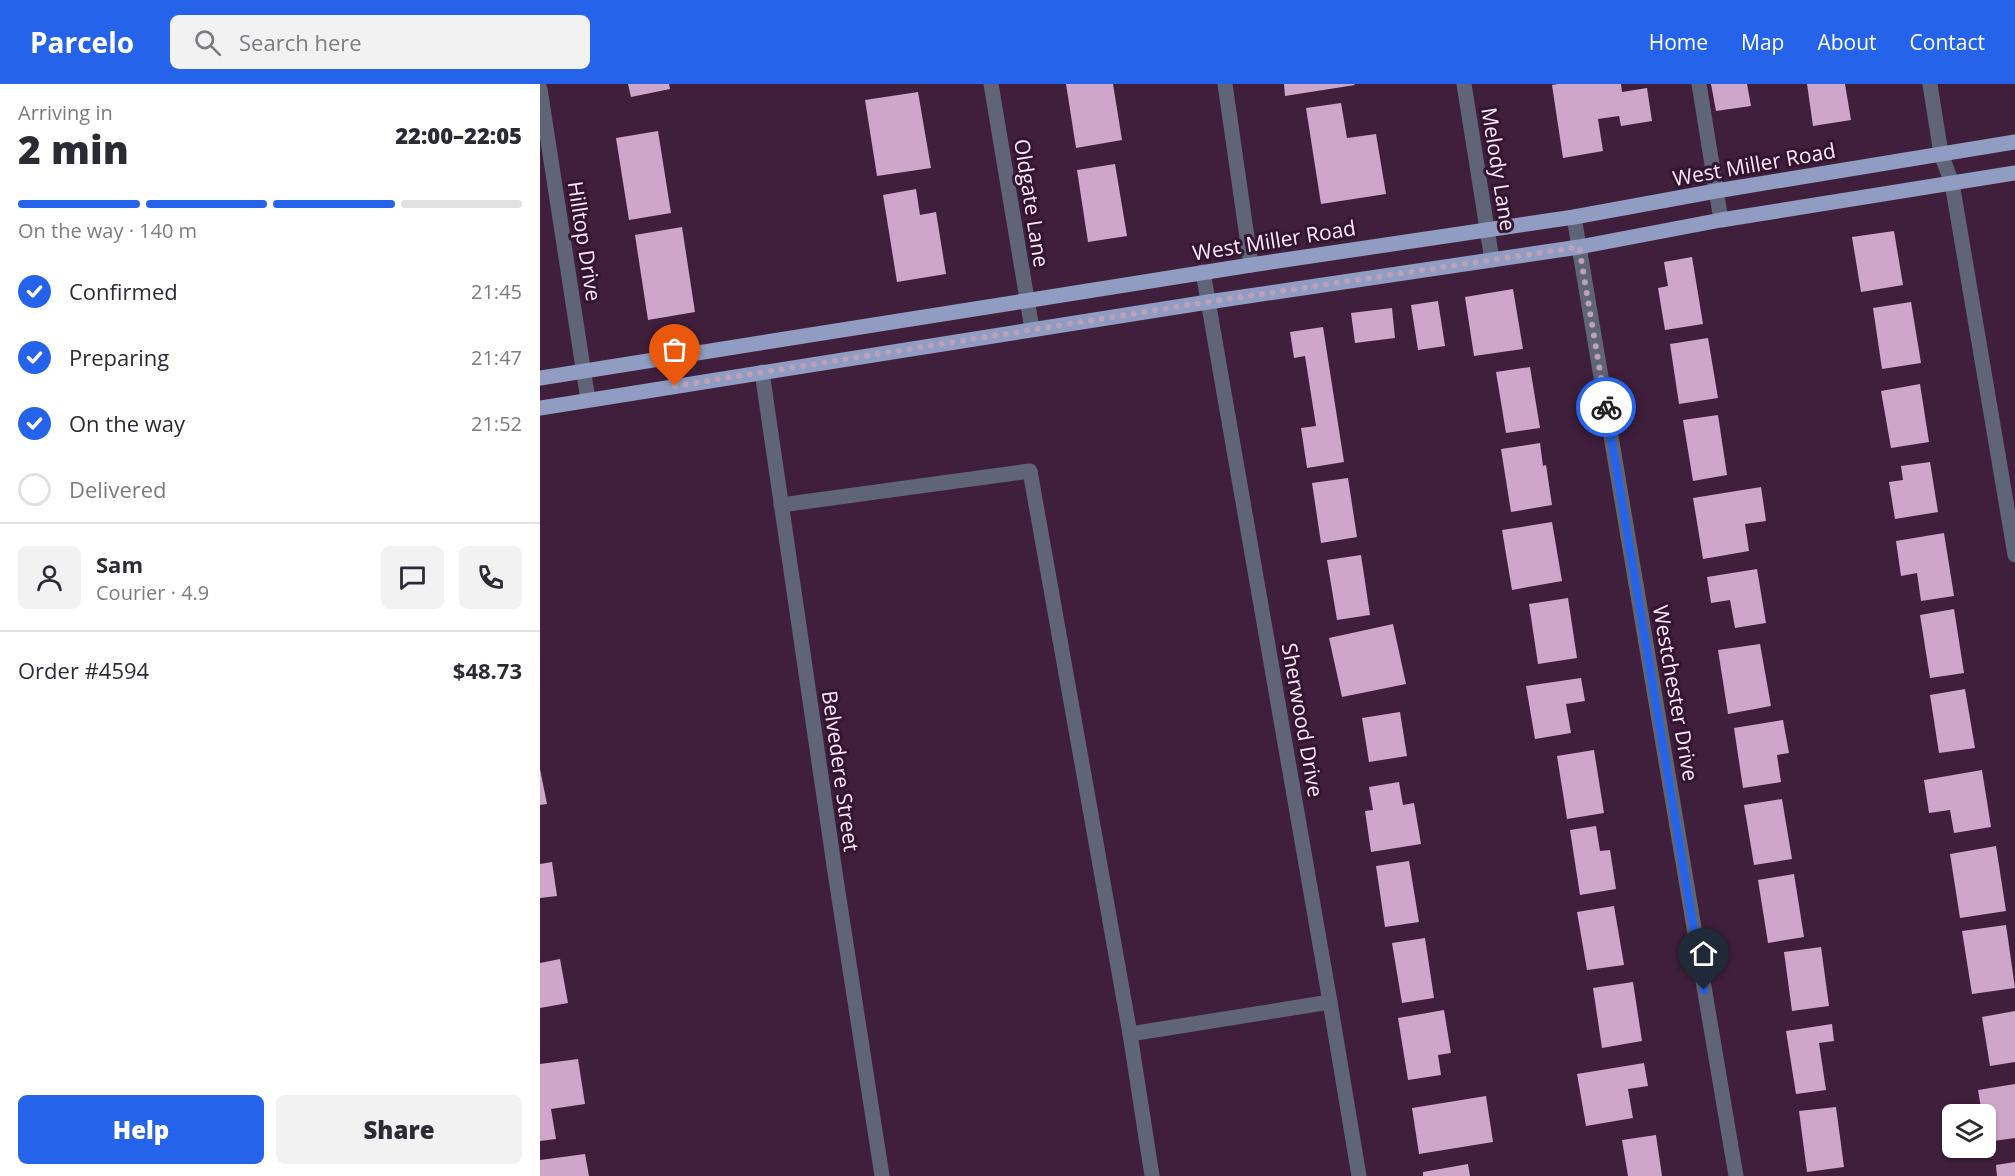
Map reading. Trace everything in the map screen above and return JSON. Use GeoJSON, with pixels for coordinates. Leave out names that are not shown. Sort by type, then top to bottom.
{"type":"FeatureCollection","features":[{"type":"Feature","properties":{"kind":"main road","name":"West Miller Road"},"geometry":{"type":"LineString","coordinates":[[540,378],[1203,272],[1574,217],[1716,190],[2015,142]]}},
{"type":"Feature","properties":{"kind":"main road"},"geometry":{"type":"LineString","coordinates":[[540,408],[1032,329],[1579,247],[1721,220],[2015,173]]}},
{"type":"Feature","properties":{"kind":"street","name":"Oldgate Lane"},"geometry":{"type":"LineString","coordinates":[[991,84],[1032,329]]}},
{"type":"Feature","properties":{"kind":"street"},"geometry":{"type":"LineString","coordinates":[[1226,84],[1251,265]]}},
{"type":"Feature","properties":{"kind":"street","name":"Melody Lane"},"geometry":{"type":"LineString","coordinates":[[1464,84],[1492,260]]}},
{"type":"Feature","properties":{"kind":"street"},"geometry":{"type":"LineString","coordinates":[[1699,84],[1721,220]]}},
{"type":"Feature","properties":{"kind":"street"},"geometry":{"type":"LineString","coordinates":[[1930,84],[1941,154],[1952,183],[2015,555]]}},
{"type":"Feature","properties":{"kind":"street","name":"Hilltop Drive"},"geometry":{"type":"LineString","coordinates":[[540,89],[588,400]]}},
{"type":"Feature","properties":{"kind":"street","name":"Westchester Drive"},"geometry":{"type":"LineString","coordinates":[[1574,217],[1736,1176]]}},
{"type":"Feature","properties":{"kind":"street","name":"Sherwood Drive"},"geometry":{"type":"LineString","coordinates":[[1203,272],[1359,1176]]}},
{"type":"Feature","properties":{"kind":"street","name":"Belvedere Street"},"geometry":{"type":"LineString","coordinates":[[762,372],[882,1176]]}},
{"type":"Feature","properties":{"kind":"street"},"geometry":{"type":"LineString","coordinates":[[781,505],[1030,471],[1130,1034],[1152,1176]]}},
{"type":"Feature","properties":{"kind":"street"},"geometry":{"type":"LineString","coordinates":[[1130,1034],[1330,1002]]}},
{"type":"Feature","properties":{"kind":"building"},"geometry":{"type":"Polygon","coordinates":[[[628,84],[669,84],[670,89],[631,97],[628,84]]]}},
{"type":"Feature","properties":{"kind":"building"},"geometry":{"type":"Polygon","coordinates":[[[1066,84],[1113,84],[1122,140],[1076,148],[1066,84]]]}},
{"type":"Feature","properties":{"kind":"building"},"geometry":{"type":"Polygon","coordinates":[[[1284,84],[1354,84],[1355,85],[1285,96],[1284,84]]]}},
{"type":"Feature","properties":{"kind":"building"},"geometry":{"type":"Polygon","coordinates":[[[1621,84],[1622,92],[1647,88],[1652,121],[1621,126],[1619,116],[1598,119],[1603,151],[1563,158],[1552,85],[1621,84]]]}},
{"type":"Feature","properties":{"kind":"building"},"geometry":{"type":"Polygon","coordinates":[[[1711,84],[1747,84],[1751,106],[1716,111],[1711,84]]]}},
{"type":"Feature","properties":{"kind":"building"},"geometry":{"type":"Polygon","coordinates":[[[1807,84],[1845,84],[1851,120],[1813,126],[1807,84]]]}},
{"type":"Feature","properties":{"kind":"building"},"geometry":{"type":"Polygon","coordinates":[[[918,92],[931,168],[877,176],[865,100],[918,92]]]}},
{"type":"Feature","properties":{"kind":"building"},"geometry":{"type":"Polygon","coordinates":[[[1341,103],[1347,138],[1376,134],[1386,194],[1321,204],[1306,108],[1341,103]]]}},
{"type":"Feature","properties":{"kind":"building"},"geometry":{"type":"Polygon","coordinates":[[[658,131],[671,213],[629,220],[616,138],[658,131]]]}},
{"type":"Feature","properties":{"kind":"building"},"geometry":{"type":"Polygon","coordinates":[[[1115,164],[1127,236],[1088,242],[1077,170],[1115,164]]]}},
{"type":"Feature","properties":{"kind":"building"},"geometry":{"type":"Polygon","coordinates":[[[916,189],[920,215],[936,212],[946,274],[897,282],[883,195],[916,189]]]}},
{"type":"Feature","properties":{"kind":"building"},"geometry":{"type":"Polygon","coordinates":[[[682,227],[695,312],[648,320],[635,235],[682,227]]]}},
{"type":"Feature","properties":{"kind":"building"},"geometry":{"type":"Polygon","coordinates":[[[1894,231],[1903,285],[1861,292],[1852,237],[1894,231]]]}},
{"type":"Feature","properties":{"kind":"building"},"geometry":{"type":"Polygon","coordinates":[[[1692,257],[1703,324],[1665,330],[1658,288],[1668,286],[1664,262],[1692,257]]]}},
{"type":"Feature","properties":{"kind":"building"},"geometry":{"type":"Polygon","coordinates":[[[1513,289],[1523,349],[1474,356],[1465,297],[1513,289]]]}},
{"type":"Feature","properties":{"kind":"building"},"geometry":{"type":"Polygon","coordinates":[[[1438,301],[1445,346],[1418,350],[1411,305],[1438,301]]]}},
{"type":"Feature","properties":{"kind":"building"},"geometry":{"type":"Polygon","coordinates":[[[1911,302],[1921,363],[1882,369],[1873,308],[1911,302]]]}},
{"type":"Feature","properties":{"kind":"building"},"geometry":{"type":"Polygon","coordinates":[[[1392,308],[1395,338],[1355,343],[1351,313],[1392,308]]]}},
{"type":"Feature","properties":{"kind":"building"},"geometry":{"type":"Polygon","coordinates":[[[1323,327],[1344,462],[1307,468],[1301,428],[1316,426],[1305,356],[1294,358],[1290,332],[1323,327]]]}},
{"type":"Feature","properties":{"kind":"building"},"geometry":{"type":"Polygon","coordinates":[[[1708,338],[1718,398],[1679,404],[1670,344],[1708,338]]]}},
{"type":"Feature","properties":{"kind":"building"},"geometry":{"type":"Polygon","coordinates":[[[1530,367],[1540,428],[1506,433],[1496,372],[1530,367]]]}},
{"type":"Feature","properties":{"kind":"building"},"geometry":{"type":"Polygon","coordinates":[[[1920,384],[1929,442],[1891,448],[1881,391],[1920,384]]]}},
{"type":"Feature","properties":{"kind":"building"},"geometry":{"type":"Polygon","coordinates":[[[1718,415],[1727,475],[1693,481],[1683,420],[1718,415]]]}},
{"type":"Feature","properties":{"kind":"building"},"geometry":{"type":"Polygon","coordinates":[[[1540,443],[1552,505],[1511,512],[1501,449],[1540,443]]]}},
{"type":"Feature","properties":{"kind":"building"},"geometry":{"type":"Polygon","coordinates":[[[1930,462],[1938,512],[1895,519],[1889,482],[1903,480],[1901,466],[1930,462]]]}},
{"type":"Feature","properties":{"kind":"building"},"geometry":{"type":"Polygon","coordinates":[[[1348,478],[1357,537],[1321,543],[1312,483],[1348,478]]]}},
{"type":"Feature","properties":{"kind":"building"},"geometry":{"type":"Polygon","coordinates":[[[1761,487],[1766,521],[1745,524],[1749,551],[1703,559],[1693,498],[1761,487]]]}},
{"type":"Feature","properties":{"kind":"building"},"geometry":{"type":"Polygon","coordinates":[[[1552,522],[1562,581],[1512,590],[1502,530],[1552,522]]]}},
{"type":"Feature","properties":{"kind":"building"},"geometry":{"type":"Polygon","coordinates":[[[1944,533],[1954,596],[1921,601],[1917,573],[1901,576],[1896,541],[1944,533]]]}},
{"type":"Feature","properties":{"kind":"building"},"geometry":{"type":"Polygon","coordinates":[[[1361,555],[1370,615],[1337,620],[1327,560],[1361,555]]]}},
{"type":"Feature","properties":{"kind":"building"},"geometry":{"type":"Polygon","coordinates":[[[1757,569],[1766,623],[1735,628],[1730,600],[1711,603],[1707,577],[1757,569]]]}},
{"type":"Feature","properties":{"kind":"building"},"geometry":{"type":"Polygon","coordinates":[[[1568,598],[1577,658],[1538,664],[1529,604],[1568,598]]]}},
{"type":"Feature","properties":{"kind":"building"},"geometry":{"type":"Polygon","coordinates":[[[1954,609],[1964,673],[1930,678],[1920,615],[1954,609]]]}},
{"type":"Feature","properties":{"kind":"building"},"geometry":{"type":"Polygon","coordinates":[[[1393,624],[1406,684],[1342,697],[1329,638],[1393,624]]]}},
{"type":"Feature","properties":{"kind":"building"},"geometry":{"type":"Polygon","coordinates":[[[1760,644],[1771,706],[1728,714],[1718,650],[1760,644]]]}},
{"type":"Feature","properties":{"kind":"building"},"geometry":{"type":"Polygon","coordinates":[[[1581,678],[1585,701],[1566,704],[1571,733],[1535,739],[1526,686],[1581,678]]]}},
{"type":"Feature","properties":{"kind":"building"},"geometry":{"type":"Polygon","coordinates":[[[1965,689],[1975,748],[1939,753],[1930,695],[1965,689]]]}},
{"type":"Feature","properties":{"kind":"building"},"geometry":{"type":"Polygon","coordinates":[[[1400,712],[1407,756],[1369,762],[1362,718],[1400,712]]]}},
{"type":"Feature","properties":{"kind":"building"},"geometry":{"type":"Polygon","coordinates":[[[1783,720],[1789,753],[1777,755],[1781,782],[1743,788],[1734,728],[1783,720]]]}},
{"type":"Feature","properties":{"kind":"building"},"geometry":{"type":"Polygon","coordinates":[[[1594,750],[1604,813],[1567,819],[1557,756],[1594,750]]]}},
{"type":"Feature","properties":{"kind":"building"},"geometry":{"type":"Polygon","coordinates":[[[540,769],[547,804],[540,805],[540,769]]]}},
{"type":"Feature","properties":{"kind":"building"},"geometry":{"type":"Polygon","coordinates":[[[1982,770],[1991,827],[1954,833],[1950,810],[1929,813],[1924,780],[1982,770]]]}},
{"type":"Feature","properties":{"kind":"building"},"geometry":{"type":"Polygon","coordinates":[[[1399,782],[1403,805],[1414,803],[1421,844],[1371,852],[1365,811],[1373,810],[1369,787],[1399,782]]]}},
{"type":"Feature","properties":{"kind":"building"},"geometry":{"type":"Polygon","coordinates":[[[1782,799],[1792,859],[1754,865],[1744,805],[1782,799]]]}},
{"type":"Feature","properties":{"kind":"building"},"geometry":{"type":"Polygon","coordinates":[[[1596,826],[1600,851],[1610,850],[1616,889],[1580,895],[1570,830],[1596,826]]]}},
{"type":"Feature","properties":{"kind":"building"},"geometry":{"type":"Polygon","coordinates":[[[1996,846],[2006,911],[1960,918],[1950,854],[1996,846]]]}},
{"type":"Feature","properties":{"kind":"building"},"geometry":{"type":"Polygon","coordinates":[[[1409,861],[1419,922],[1385,927],[1376,866],[1409,861]]]}},
{"type":"Feature","properties":{"kind":"building"},"geometry":{"type":"Polygon","coordinates":[[[552,862],[557,896],[540,898],[540,864],[552,862]]]}},
{"type":"Feature","properties":{"kind":"building"},"geometry":{"type":"Polygon","coordinates":[[[1794,874],[1804,937],[1768,943],[1758,880],[1794,874]]]}},
{"type":"Feature","properties":{"kind":"building"},"geometry":{"type":"Polygon","coordinates":[[[1614,906],[1624,965],[1587,970],[1577,912],[1614,906]]]}},
{"type":"Feature","properties":{"kind":"building"},"geometry":{"type":"Polygon","coordinates":[[[2006,925],[2015,988],[1972,994],[1962,931],[2006,925]]]}},
{"type":"Feature","properties":{"kind":"building"},"geometry":{"type":"Polygon","coordinates":[[[1425,938],[1434,998],[1402,1003],[1392,943],[1425,938]]]}},
{"type":"Feature","properties":{"kind":"building"},"geometry":{"type":"Polygon","coordinates":[[[1821,947],[1829,1006],[1792,1011],[1784,952],[1821,947]]]}},
{"type":"Feature","properties":{"kind":"building"},"geometry":{"type":"Polygon","coordinates":[[[560,959],[568,1003],[540,1008],[540,963],[560,959]]]}},
{"type":"Feature","properties":{"kind":"building"},"geometry":{"type":"Polygon","coordinates":[[[1633,982],[1642,1041],[1602,1048],[1593,988],[1633,982]]]}},
{"type":"Feature","properties":{"kind":"building"},"geometry":{"type":"Polygon","coordinates":[[[1444,1010],[1451,1053],[1438,1055],[1441,1075],[1408,1080],[1398,1018],[1444,1010]]]}},
{"type":"Feature","properties":{"kind":"building"},"geometry":{"type":"Polygon","coordinates":[[[2015,1011],[2015,1062],[1990,1066],[1982,1017],[2015,1011]]]}},
{"type":"Feature","properties":{"kind":"building"},"geometry":{"type":"Polygon","coordinates":[[[1832,1024],[1834,1041],[1819,1043],[1826,1090],[1796,1094],[1786,1031],[1832,1024]]]}},
{"type":"Feature","properties":{"kind":"building"},"geometry":{"type":"Polygon","coordinates":[[[578,1059],[585,1104],[551,1109],[556,1139],[540,1141],[540,1064],[578,1059]]]}},
{"type":"Feature","properties":{"kind":"building"},"geometry":{"type":"Polygon","coordinates":[[[1644,1063],[1648,1086],[1628,1089],[1633,1118],[1586,1126],[1577,1074],[1644,1063]]]}},
{"type":"Feature","properties":{"kind":"building"},"geometry":{"type":"Polygon","coordinates":[[[2015,1084],[2015,1138],[1996,1141],[1996,1104],[1980,1104],[1978,1090],[2015,1084]]]}},
{"type":"Feature","properties":{"kind":"building"},"geometry":{"type":"Polygon","coordinates":[[[1486,1096],[1493,1142],[1419,1154],[1412,1108],[1486,1096]]]}},
{"type":"Feature","properties":{"kind":"building"},"geometry":{"type":"Polygon","coordinates":[[[1836,1107],[1844,1167],[1807,1172],[1799,1111],[1836,1107]]]}},
{"type":"Feature","properties":{"kind":"building"},"geometry":{"type":"Polygon","coordinates":[[[1656,1135],[1662,1176],[1628,1176],[1622,1140],[1656,1135]]]}},
{"type":"Feature","properties":{"kind":"building"},"geometry":{"type":"Polygon","coordinates":[[[585,1154],[589,1176],[540,1176],[540,1160],[585,1154]]]}},
{"type":"Feature","properties":{"kind":"building"},"geometry":{"type":"Polygon","coordinates":[[[2015,1162],[2015,1176],[1997,1176],[1996,1165],[2015,1162]]]}},
{"type":"Feature","properties":{"kind":"building"},"geometry":{"type":"Polygon","coordinates":[[[1468,1164],[1470,1176],[1423,1176],[1423,1172],[1468,1164]]]}},
{"type":"Feature","properties":{"kind":"way so far"},"geometry":{"type":"LineString","coordinates":[[675,386],[1208,302],[1579,247],[1606,407]]}},
{"type":"Feature","properties":{"kind":"route"},"geometry":{"type":"LineString","coordinates":[[1606,407],[1704,990]]}}]}
